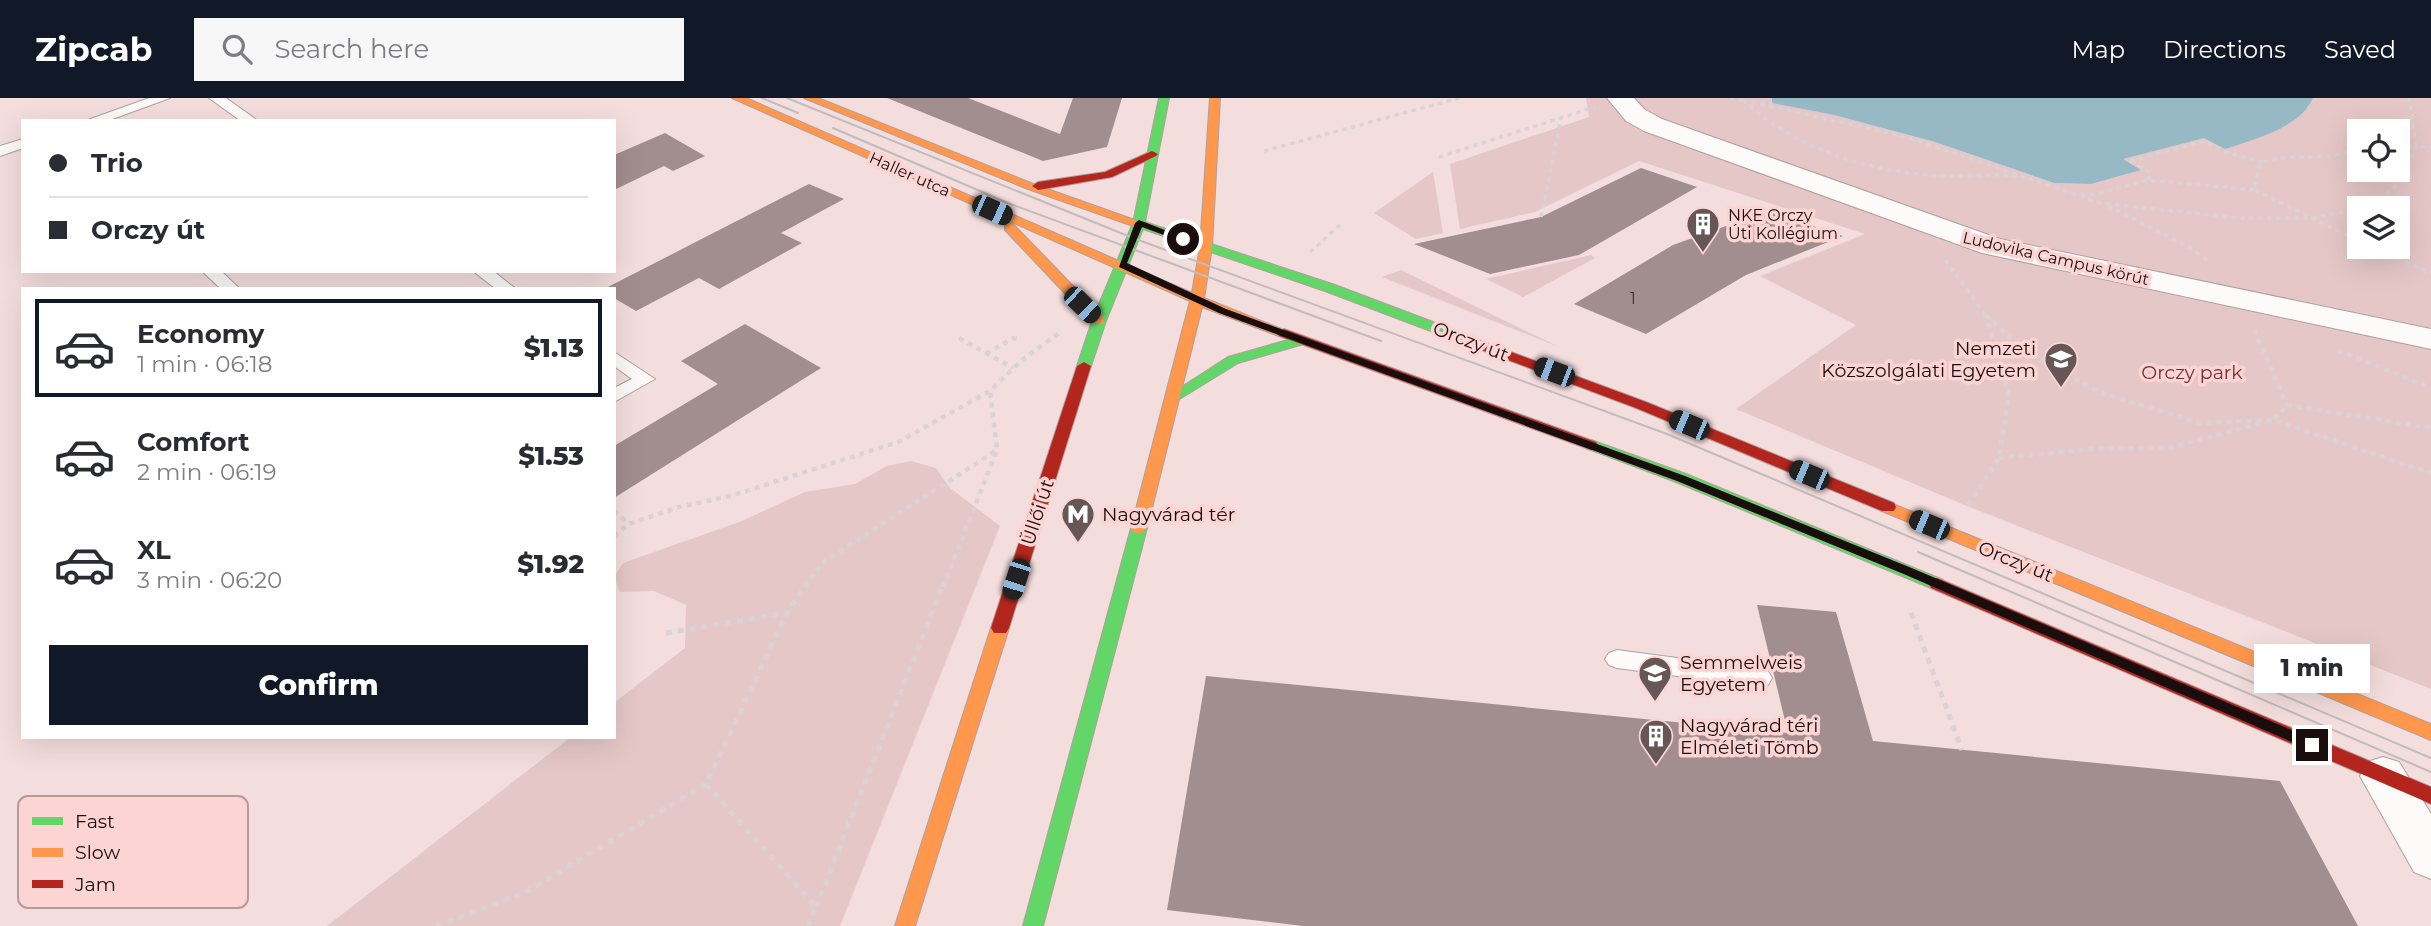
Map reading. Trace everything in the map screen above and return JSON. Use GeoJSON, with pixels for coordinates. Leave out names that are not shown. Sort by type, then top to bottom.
{"type":"FeatureCollection","features":[{"type":"Feature","properties":{"kind":"street","name":"Haller utca"},"geometry":{"type":"LineString","coordinates":[[737,98],[1197,300]]}},
{"type":"Feature","properties":{"kind":"street","name":"Haller utca"},"geometry":{"type":"LineString","coordinates":[[808,98],[1032,187],[1206,247]]}},
{"type":"Feature","properties":{"kind":"street","name":"Üllői út"},"geometry":{"type":"LineString","coordinates":[[905,926],[1099,321],[1139,223],[1164,98]]}},
{"type":"Feature","properties":{"kind":"street"},"geometry":{"type":"LineString","coordinates":[[1033,926],[1197,300],[1206,247],[1215,98]]}},
{"type":"Feature","properties":{"kind":"street","name":"Ludovika Campus körút"},"geometry":{"type":"LineString","coordinates":[[1620,99],[1635,115],[1653,125],[1938,230],[1993,247],[2431,339]]}},
{"type":"Feature","properties":{"kind":"street"},"geometry":{"type":"LineString","coordinates":[[1032,187],[1108,175],[1152,154]]}},
{"type":"Feature","properties":{"kind":"street"},"geometry":{"type":"LineString","coordinates":[[1210,192],[1223,210]]}},
{"type":"Feature","properties":{"kind":"street"},"geometry":{"type":"LineString","coordinates":[[992,210],[1099,321]]}},
{"type":"Feature","properties":{"kind":"street","name":"Orczy út"},"geometry":{"type":"LineString","coordinates":[[1206,247],[1331,288],[1641,405],[2431,732]]}},
{"type":"Feature","properties":{"kind":"street"},"geometry":{"type":"LineString","coordinates":[[1268,251],[1331,288]]}},
{"type":"Feature","properties":{"kind":"street"},"geometry":{"type":"LineString","coordinates":[[1197,300],[1694,484],[2015,617],[2431,796]]}},
{"type":"Feature","properties":{"kind":"street"},"geometry":{"type":"LineString","coordinates":[[1173,397],[1215,367],[1239,356],[1302,340]]}},
{"type":"Feature","properties":{"kind":"street"},"geometry":{"type":"LineString","coordinates":[[2383,776],[2431,858]]}},
{"type":"Feature","properties":{"kind":"lane"},"geometry":{"type":"LineString","coordinates":[[98,119],[163,98]]}},
{"type":"Feature","properties":{"kind":"lane"},"geometry":{"type":"LineString","coordinates":[[216,98],[248,119]]}},
{"type":"Feature","properties":{"kind":"lane"},"geometry":{"type":"LineString","coordinates":[[0,151],[21,144]]}},
{"type":"Feature","properties":{"kind":"lane"},"geometry":{"type":"LineString","coordinates":[[212,273],[230,287]]}},
{"type":"Feature","properties":{"kind":"lane"},"geometry":{"type":"LineString","coordinates":[[484,273],[505,287]]}},
{"type":"Feature","properties":{"kind":"lane"},"geometry":{"type":"LineString","coordinates":[[616,359],[646,379],[616,395]]}},
{"type":"Feature","properties":{"kind":"lane"},"geometry":{"type":"LineString","coordinates":[[1617,659],[1760,678]]}},
{"type":"Feature","properties":{"kind":"path"},"geometry":{"type":"LineString","coordinates":[[1264,151],[1458,98]]}},
{"type":"Feature","properties":{"kind":"path"},"geometry":{"type":"LineString","coordinates":[[1730,98],[1907,137],[2101,203],[2190,248],[2222,271],[2240,298],[2287,405]]}},
{"type":"Feature","properties":{"kind":"path"},"geometry":{"type":"LineString","coordinates":[[2387,196],[2399,190],[2407,178],[2416,146],[2409,98]]}},
{"type":"Feature","properties":{"kind":"path"},"geometry":{"type":"LineString","coordinates":[[1439,157],[1620,99]]}},
{"type":"Feature","properties":{"kind":"path"},"geometry":{"type":"LineString","coordinates":[[1742,99],[1776,128],[1802,141],[1849,158],[1933,175],[1998,173],[2031,179]]}},
{"type":"Feature","properties":{"kind":"path"},"geometry":{"type":"LineString","coordinates":[[1541,217],[1561,118]]}},
{"type":"Feature","properties":{"kind":"path"},"geometry":{"type":"LineString","coordinates":[[2148,180],[2151,173],[2130,160],[2204,141],[2226,152],[2263,162],[2277,158],[2330,156],[2347,152]]}},
{"type":"Feature","properties":{"kind":"path"},"geometry":{"type":"LineString","coordinates":[[2410,146],[2431,147]]}},
{"type":"Feature","properties":{"kind":"path"},"geometry":{"type":"LineString","coordinates":[[2255,190],[2258,169],[2263,162]]}},
{"type":"Feature","properties":{"kind":"path"},"geometry":{"type":"LineString","coordinates":[[2077,195],[2097,194],[2148,180],[2255,190],[2347,235]]}},
{"type":"Feature","properties":{"kind":"path"},"geometry":{"type":"LineString","coordinates":[[2101,203],[2238,218],[2311,218],[2347,212]]}},
{"type":"Feature","properties":{"kind":"path"},"geometry":{"type":"LineString","coordinates":[[1325,237],[1340,225]]}},
{"type":"Feature","properties":{"kind":"path"},"geometry":{"type":"LineString","coordinates":[[1938,230],[1944,259],[1986,315],[2023,351],[2099,392],[2199,423],[2273,420],[2431,473]]}},
{"type":"Feature","properties":{"kind":"path"},"geometry":{"type":"LineString","coordinates":[[2399,259],[2431,273]]}},
{"type":"Feature","properties":{"kind":"path"},"geometry":{"type":"LineString","coordinates":[[1963,511],[1999,458],[2009,394],[1986,315]]}},
{"type":"Feature","properties":{"kind":"path"},"geometry":{"type":"LineString","coordinates":[[959,338],[1013,368]]}},
{"type":"Feature","properties":{"kind":"path"},"geometry":{"type":"LineString","coordinates":[[986,354],[1013,338],[1021,340]]}},
{"type":"Feature","properties":{"kind":"path"},"geometry":{"type":"LineString","coordinates":[[616,534],[629,524],[867,454],[934,424],[990,391],[1037,347]]}},
{"type":"Feature","properties":{"kind":"path"},"geometry":{"type":"LineString","coordinates":[[808,926],[998,450],[990,391]]}},
{"type":"Feature","properties":{"kind":"path"},"geometry":{"type":"LineString","coordinates":[[1999,458],[2092,449],[2168,448],[2273,420],[2287,405]]}},
{"type":"Feature","properties":{"kind":"path"},"geometry":{"type":"LineString","coordinates":[[2287,405],[2431,428]]}},
{"type":"Feature","properties":{"kind":"path"},"geometry":{"type":"LineString","coordinates":[[436,926],[524,893],[706,784],[787,613],[822,563],[998,450]]}},
{"type":"Feature","properties":{"kind":"path"},"geometry":{"type":"LineString","coordinates":[[616,513],[629,524]]}},
{"type":"Feature","properties":{"kind":"path"},"geometry":{"type":"LineString","coordinates":[[666,633],[787,613]]}},
{"type":"Feature","properties":{"kind":"path"},"geometry":{"type":"LineString","coordinates":[[1922,642],[1962,750]]}},
{"type":"Feature","properties":{"kind":"path"},"geometry":{"type":"LineString","coordinates":[[706,784],[816,907]]}},
{"type":"Feature","properties":{"kind":"green space","name":"Orczy park"},"geometry":{"type":"Polygon","coordinates":[[[1586,98],[1772,98],[1773,103],[1834,115],[1935,142],[2054,183],[2091,184],[2140,170],[2122,159],[2308,108],[2313,98],[2431,98],[2431,689],[1967,506],[1736,409],[1856,325],[1760,276],[1865,234],[1639,161],[1535,212],[1460,229],[1450,164],[1589,117],[1586,98]]]}},
{"type":"Feature","properties":{"kind":"green space"},"geometry":{"type":"Polygon","coordinates":[[[1433,172],[1443,233],[1416,239],[1374,213],[1433,172]]]}},
{"type":"Feature","properties":{"kind":"green space"},"geometry":{"type":"Polygon","coordinates":[[[1591,255],[1595,258],[1523,297],[1486,279],[1591,255]]]}},
{"type":"Feature","properties":{"kind":"green space"},"geometry":{"type":"Polygon","coordinates":[[[1401,270],[1559,347],[1382,277],[1401,270]]]}},
{"type":"Feature","properties":{"kind":"green space"},"geometry":{"type":"Polygon","coordinates":[[[911,461],[936,468],[949,487],[1000,526],[840,926],[327,926],[568,739],[616,739],[616,701],[685,648],[686,605],[654,591],[620,592],[616,574],[623,563],[742,521],[805,492],[855,484],[887,466],[911,461]]]}},
{"type":"Feature","properties":{"kind":"water"},"geometry":{"type":"Polygon","coordinates":[[[1772,98],[2313,98],[2298,117],[2275,131],[2225,149],[2204,138],[2123,159],[2141,170],[2091,184],[2054,183],[1935,142],[1834,115],[1772,103],[1772,98]]]}},
{"type":"Feature","properties":{"kind":"building"},"geometry":{"type":"Polygon","coordinates":[[[887,98],[968,98],[1060,134],[1073,98],[1122,98],[1107,147],[1043,161],[887,98]]]}},
{"type":"Feature","properties":{"kind":"building"},"geometry":{"type":"Polygon","coordinates":[[[665,133],[705,156],[673,171],[664,166],[616,189],[616,154],[665,133]]]}},
{"type":"Feature","properties":{"kind":"building"},"geometry":{"type":"Polygon","coordinates":[[[1641,168],[1697,187],[1579,255],[1490,274],[1414,244],[1541,217],[1641,168]]]}},
{"type":"Feature","properties":{"kind":"building"},"geometry":{"type":"Polygon","coordinates":[[[809,184],[844,199],[781,233],[802,243],[719,289],[699,278],[636,311],[616,299],[616,287],[608,287],[809,184]]]}},
{"type":"Feature","properties":{"kind":"building"},"geometry":{"type":"Polygon","coordinates":[[[1768,211],[1843,236],[1746,275],[1646,334],[1574,304],[1673,245],[1768,211]]]}},
{"type":"Feature","properties":{"kind":"building"},"geometry":{"type":"Polygon","coordinates":[[[745,324],[821,368],[616,497],[616,445],[718,384],[681,361],[745,324]]]}},
{"type":"Feature","properties":{"kind":"building","name":"Nagyvárad téri Elméleti Tömb"},"geometry":{"type":"Polygon","coordinates":[[[1757,605],[1836,612],[1873,741],[2280,781],[2358,926],[1303,926],[1167,910],[1206,676],[1788,733],[1757,605]]]}},
{"type":"Feature","properties":{"kind":"tram line"},"geometry":{"type":"LineString","coordinates":[[762,98],[798,113]]}},
{"type":"Feature","properties":{"kind":"tram line"},"geometry":{"type":"LineString","coordinates":[[787,98],[1133,238],[1667,434],[2431,758]]}},
{"type":"Feature","properties":{"kind":"tram line"},"geometry":{"type":"LineString","coordinates":[[833,128],[1008,203],[1381,341]]}},
{"type":"Feature","properties":{"kind":"tram line"},"geometry":{"type":"LineString","coordinates":[[1918,552],[2226,684]]}},
{"type":"Feature","properties":{"kind":"tram line"},"geometry":{"type":"LineString","coordinates":[[2226,684],[2231,686]]}},
{"type":"Feature","properties":{"kind":"tram line"},"geometry":{"type":"LineString","coordinates":[[2226,684],[2431,772]]}},
{"type":"Feature","properties":{"kind":"traffic: fast"},"geometry":{"type":"LineString","coordinates":[[1084,366],[1099,321],[1139,223],[1164,98]]}},
{"type":"Feature","properties":{"kind":"traffic: fast"},"geometry":{"type":"LineString","coordinates":[[1140,224],[1330,288],[1449,333]]}},
{"type":"Feature","properties":{"kind":"traffic: fast"},"geometry":{"type":"LineString","coordinates":[[1173,397],[1233,360],[1302,340]]}},
{"type":"Feature","properties":{"kind":"traffic: fast"},"geometry":{"type":"LineString","coordinates":[[1591,445],[1681,478],[1937,584]]}},
{"type":"Feature","properties":{"kind":"traffic: fast"},"geometry":{"type":"LineString","coordinates":[[1033,926],[1139,528]]}},
{"type":"Feature","properties":{"kind":"traffic: slow"},"geometry":{"type":"LineString","coordinates":[[737,98],[1223,311],[1284,333]]}},
{"type":"Feature","properties":{"kind":"traffic: slow"},"geometry":{"type":"LineString","coordinates":[[809,98],[1032,187],[1140,224]]}},
{"type":"Feature","properties":{"kind":"traffic: slow"},"geometry":{"type":"LineString","coordinates":[[1139,528],[1197,300],[1206,247],[1215,98]]}},
{"type":"Feature","properties":{"kind":"traffic: slow"},"geometry":{"type":"LineString","coordinates":[[1009,227],[1099,321]]}},
{"type":"Feature","properties":{"kind":"traffic: slow"},"geometry":{"type":"LineString","coordinates":[[1888,507],[2431,732]]}},
{"type":"Feature","properties":{"kind":"traffic: slow"},"geometry":{"type":"LineString","coordinates":[[905,926],[1000,628]]}},
{"type":"Feature","properties":{"kind":"traffic: jam"},"geometry":{"type":"LineString","coordinates":[[1038,186],[1108,175],[1152,154]]}},
{"type":"Feature","properties":{"kind":"traffic: jam"},"geometry":{"type":"LineString","coordinates":[[1284,333],[1591,445]]}},
{"type":"Feature","properties":{"kind":"traffic: jam"},"geometry":{"type":"LineString","coordinates":[[1449,333],[1641,405],[1888,507]]}},
{"type":"Feature","properties":{"kind":"traffic: jam"},"geometry":{"type":"LineString","coordinates":[[1000,628],[1084,366]]}},
{"type":"Feature","properties":{"kind":"traffic: jam"},"geometry":{"type":"LineString","coordinates":[[1937,584],[2431,796]]}},
{"type":"Feature","properties":{"kind":"place","name":"NKE Orczy Úti Kollégium"},"geometry":{"type":"Point","coordinates":[1703,254]}},
{"type":"Feature","properties":{"kind":"place","name":"Nemzeti Közszolgálati Egyetem"},"geometry":{"type":"Point","coordinates":[2061,389]}},
{"type":"Feature","properties":{"kind":"place","name":"Nagyvárad tér"},"geometry":{"type":"Point","coordinates":[1078,544]}},
{"type":"Feature","properties":{"kind":"place","name":"Semmelweis Egyetem"},"geometry":{"type":"Point","coordinates":[1655,703]}},
{"type":"Feature","properties":{"kind":"place","name":"Nagyvárad téri Elméleti Tömb"},"geometry":{"type":"Point","coordinates":[1656,766]}},
{"type":"Feature","properties":{"kind":"route"},"geometry":{"type":"LineString","coordinates":[[1183,239],[1139,223],[1122,265],[1223,311],[1681,478],[1910,572],[2312,745]]}}]}
